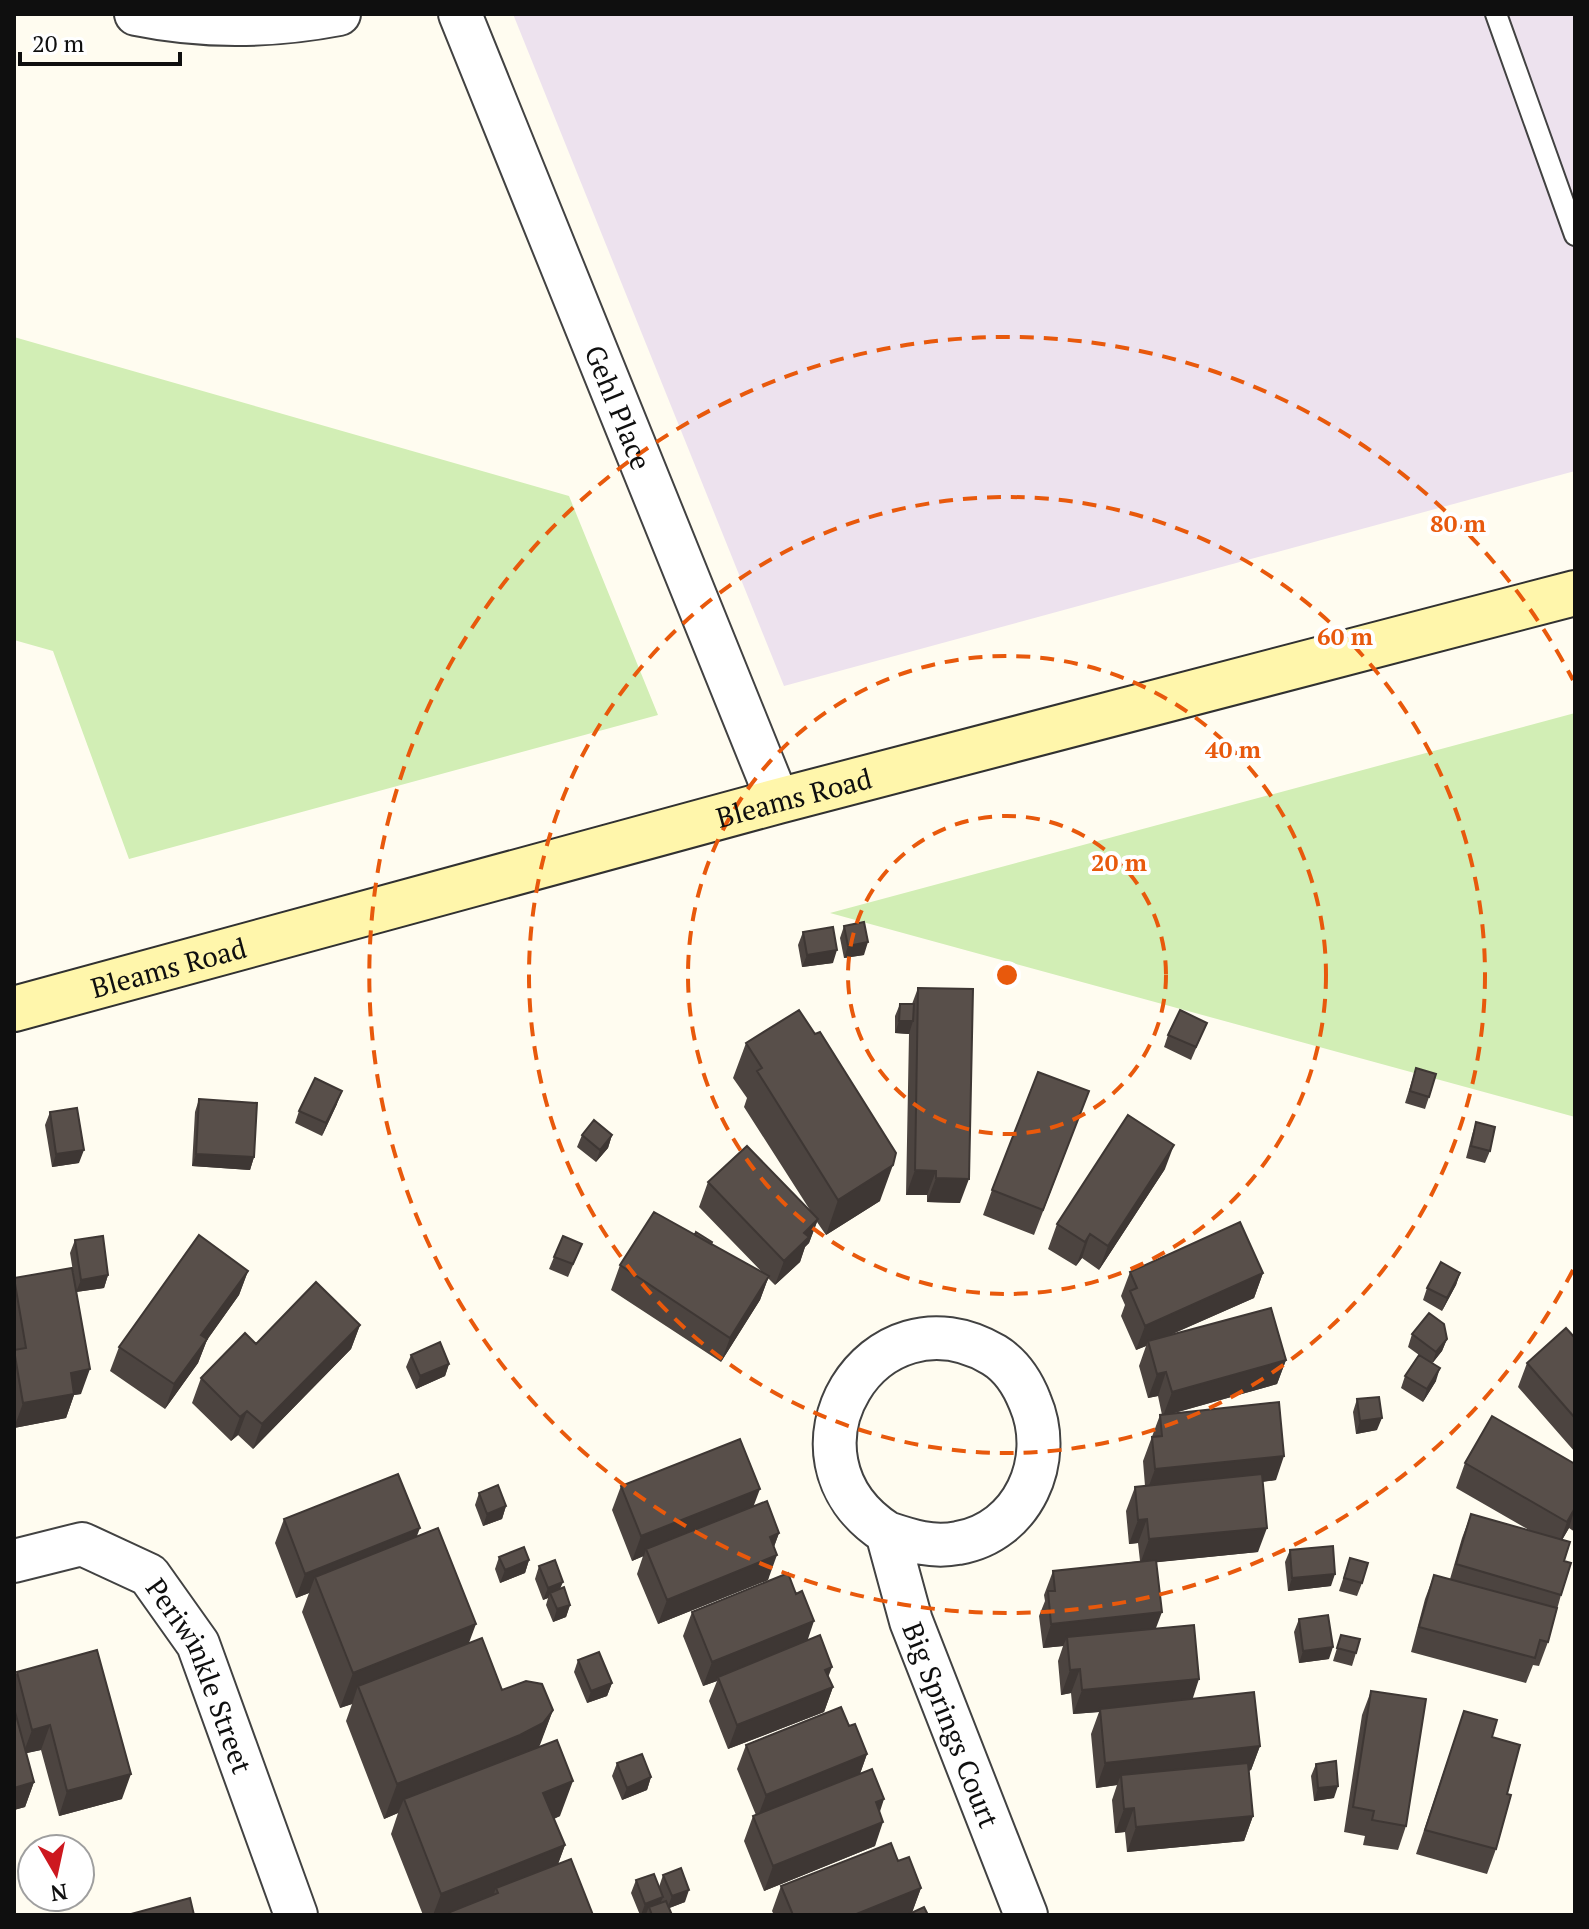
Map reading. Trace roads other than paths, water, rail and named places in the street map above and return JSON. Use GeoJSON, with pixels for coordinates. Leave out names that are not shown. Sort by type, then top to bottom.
{"type":"FeatureCollection","features":[{"type":"Feature","properties":{"kind":"main road","name":"Bleams Road"},"geometry":{"type":"LineString","coordinates":[[14,1009],[778,801],[1575,593]]}},
{"type":"Feature","properties":{"kind":"street"},"geometry":{"type":"LineString","coordinates":[[136,14],[208,24],[257,25],[339,14]]}},
{"type":"Feature","properties":{"kind":"street","name":"Gehl Place"},"geometry":{"type":"LineString","coordinates":[[460,14],[778,801]]}},
{"type":"Feature","properties":{"kind":"street"},"geometry":{"type":"LineString","coordinates":[[948,1338],[995,1356],[1021,1381],[1040,1425],[1039,1461],[1030,1488],[1008,1517],[978,1537],[957,1543],[922,1545],[887,1533],[870,1522],[847,1495],[834,1461],[834,1425],[855,1377],[882,1353],[912,1341],[948,1338]]}},
{"type":"Feature","properties":{"kind":"street","name":"Big Springs Court"},"geometry":{"type":"LineString","coordinates":[[887,1533],[911,1621],[1026,1915]]}},
{"type":"Feature","properties":{"kind":"street","name":"Periwinkle Street"},"geometry":{"type":"LineString","coordinates":[[14,1561],[82,1544],[149,1575],[198,1644],[296,1915]]}},
{"type":"Feature","properties":{"kind":"lane"},"geometry":{"type":"LineString","coordinates":[[1496,14],[1575,235]]}}]}
